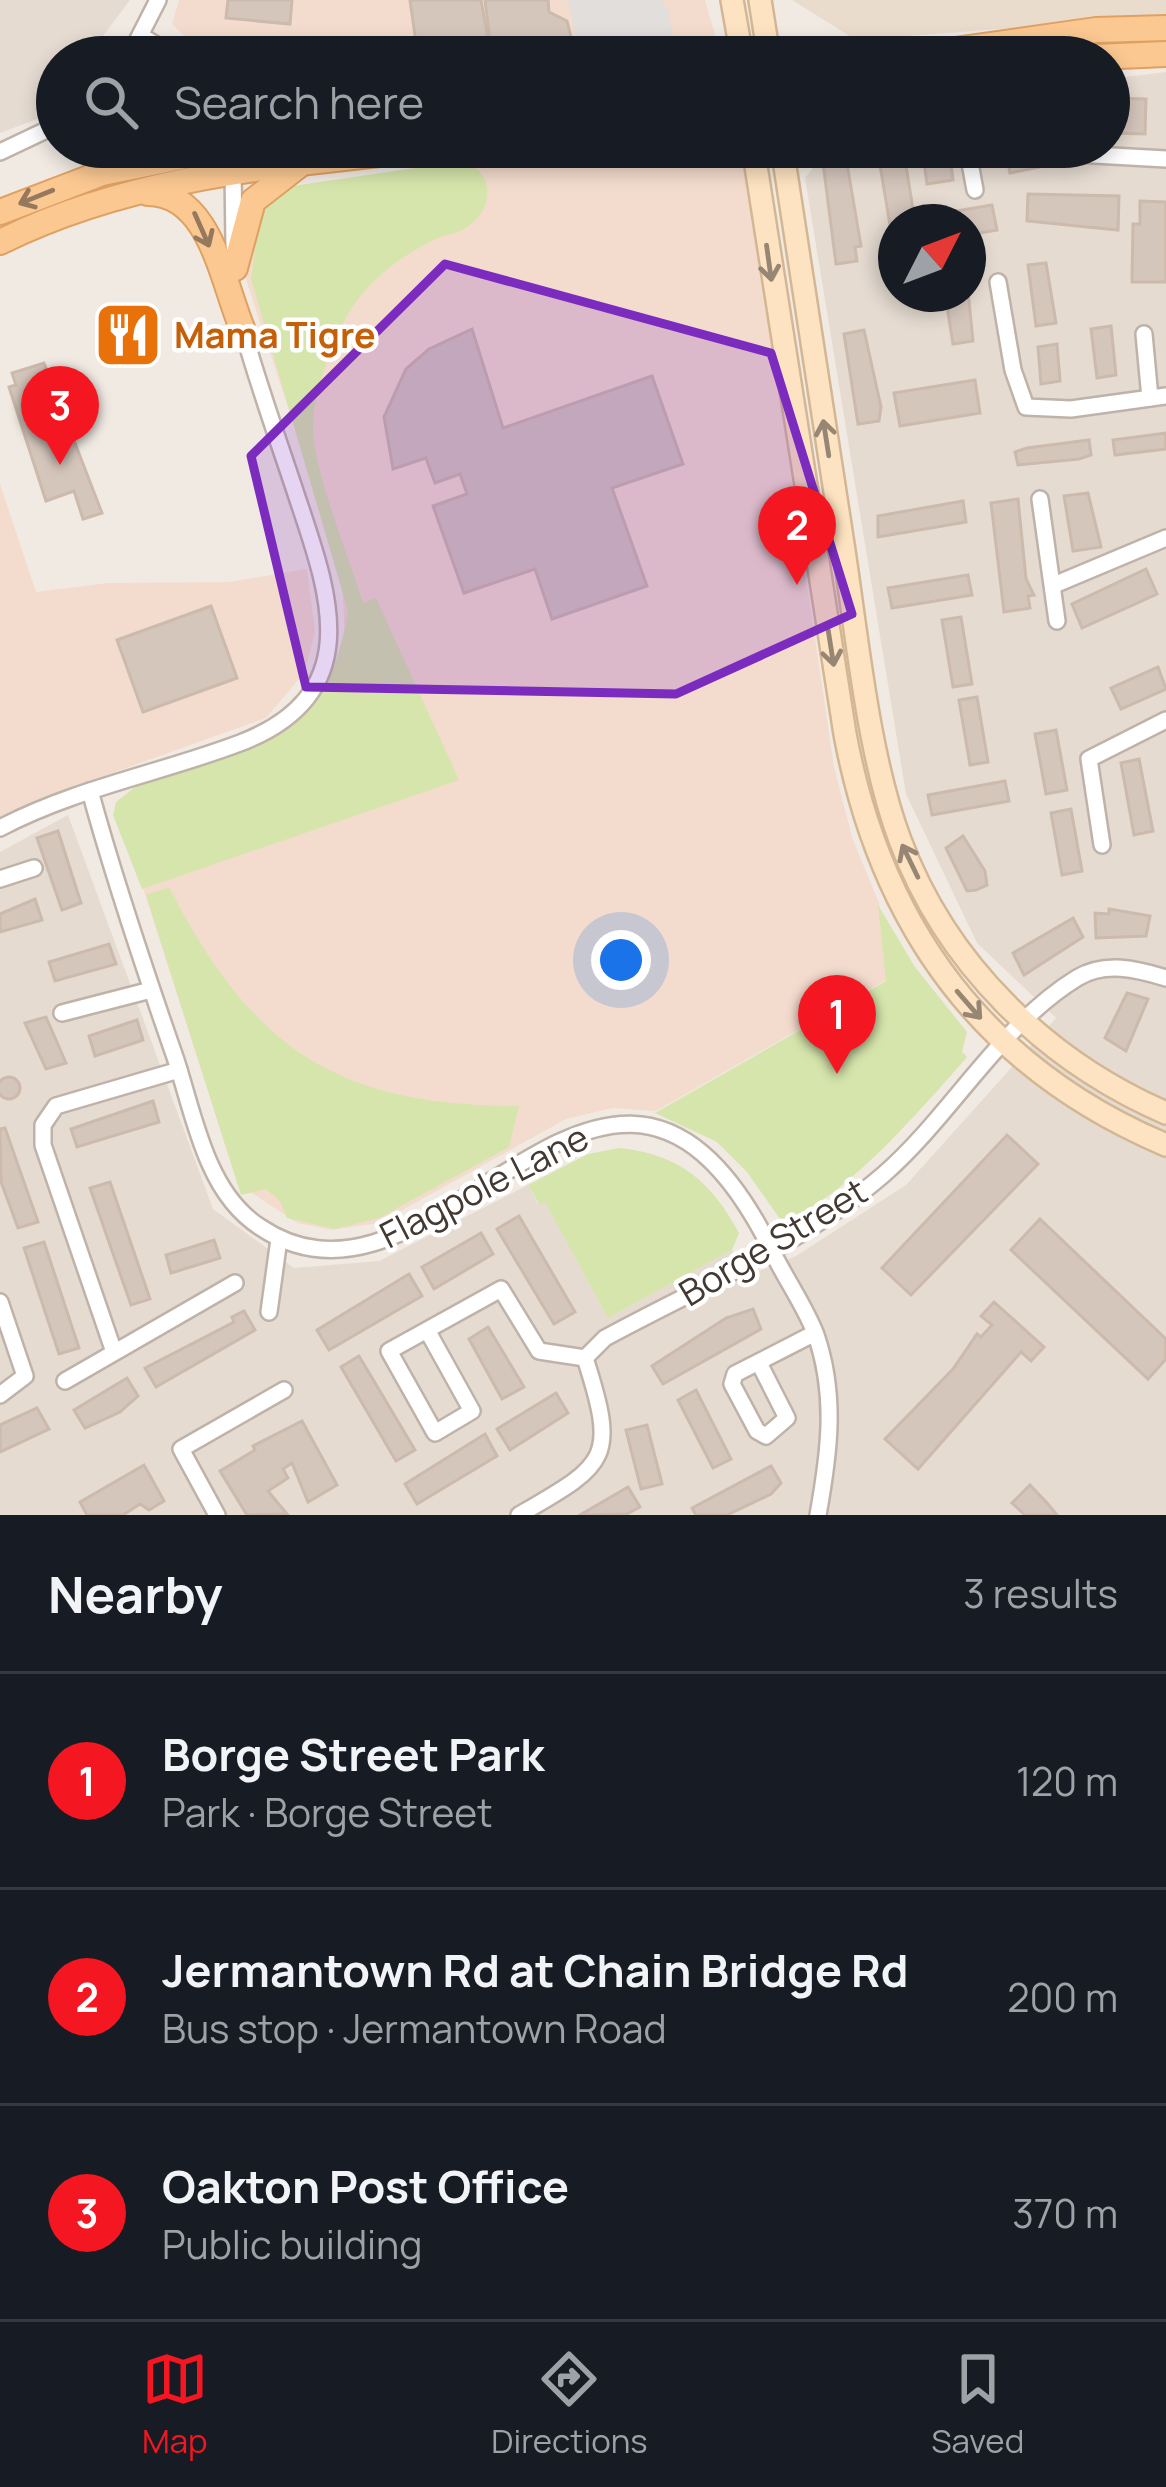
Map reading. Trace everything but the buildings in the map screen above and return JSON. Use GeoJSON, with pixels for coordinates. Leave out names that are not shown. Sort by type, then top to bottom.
{"type":"FeatureCollection","features":[{"type":"Feature","properties":{"kind":"main road"},"geometry":{"type":"LineString","coordinates":[[732,0],[738,36]]}},
{"type":"Feature","properties":{"kind":"main road"},"geometry":{"type":"LineString","coordinates":[[760,0],[766,36]]}},
{"type":"Feature","properties":{"kind":"main road"},"geometry":{"type":"LineString","coordinates":[[1054,36],[1166,28]]}},
{"type":"Feature","properties":{"kind":"main road"},"geometry":{"type":"LineString","coordinates":[[1130,55],[1166,53]]}},
{"type":"Feature","properties":{"kind":"main road"},"geometry":{"type":"LineString","coordinates":[[0,212],[121,168]]}},
{"type":"Feature","properties":{"kind":"main road"},"geometry":{"type":"LineString","coordinates":[[0,242],[195,168]]}},
{"type":"Feature","properties":{"kind":"main road"},"geometry":{"type":"LineString","coordinates":[[235,268],[253,200],[294,168]]}},
{"type":"Feature","properties":{"kind":"main road"},"geometry":{"type":"LineString","coordinates":[[756,168],[785,379],[855,788],[884,872],[917,937],[1005,1045],[1093,1111],[1166,1145]]}},
{"type":"Feature","properties":{"kind":"main road"},"geometry":{"type":"LineString","coordinates":[[785,168],[847,568],[891,809],[940,920],[978,974],[1024,1023],[1074,1064],[1166,1113]]}},
{"type":"Feature","properties":{"kind":"main road"},"geometry":{"type":"LineString","coordinates":[[116,196],[168,194],[191,207],[242,328]]}},
{"type":"Feature","properties":{"kind":"street"},"geometry":{"type":"LineString","coordinates":[[143,36],[158,0]]}},
{"type":"Feature","properties":{"kind":"street"},"geometry":{"type":"LineString","coordinates":[[0,152],[36,134]]}},
{"type":"Feature","properties":{"kind":"street"},"geometry":{"type":"LineString","coordinates":[[1130,157],[1166,159]]}},
{"type":"Feature","properties":{"kind":"street"},"geometry":{"type":"LineString","coordinates":[[0,828],[90,791],[269,729],[299,703],[325,657],[331,618],[326,580],[242,328],[231,168]]}},
{"type":"Feature","properties":{"kind":"street"},"geometry":{"type":"LineString","coordinates":[[971,168],[975,190]]}},
{"type":"Feature","properties":{"kind":"street"},"geometry":{"type":"LineString","coordinates":[[998,282],[1016,382],[1026,407],[1040,412],[1158,397],[1144,334]]}},
{"type":"Feature","properties":{"kind":"street"},"geometry":{"type":"LineString","coordinates":[[1040,499],[1058,621]]}},
{"type":"Feature","properties":{"kind":"street"},"geometry":{"type":"LineString","coordinates":[[1054,585],[1166,538]]}},
{"type":"Feature","properties":{"kind":"street"},"geometry":{"type":"LineString","coordinates":[[1102,845],[1089,759],[1166,720]]}},
{"type":"Feature","properties":{"kind":"street"},"geometry":{"type":"LineString","coordinates":[[90,791],[202,1144],[224,1190],[250,1220],[279,1239],[269,1312]]}},
{"type":"Feature","properties":{"kind":"street"},"geometry":{"type":"LineString","coordinates":[[0,879],[34,868]]}},
{"type":"Feature","properties":{"kind":"street","name":"Borge Street"},"geometry":{"type":"LineString","coordinates":[[585,1358],[605,1338],[854,1199],[883,1175],[1024,1023],[1077,978],[1103,968],[1137,969],[1166,978]]}},
{"type":"Feature","properties":{"kind":"street"},"geometry":{"type":"LineString","coordinates":[[62,1013],[152,990]]}},
{"type":"Feature","properties":{"kind":"street"},"geometry":{"type":"LineString","coordinates":[[114,1352],[43,1145],[43,1125],[56,1106],[179,1070]]}},
{"type":"Feature","properties":{"kind":"street","name":"Flagpole Lane"},"geometry":{"type":"LineString","coordinates":[[279,1239],[325,1250],[373,1244],[566,1139],[628,1125],[671,1133],[707,1155],[744,1199],[815,1333],[830,1430],[818,1515]]}},
{"type":"Feature","properties":{"kind":"street"},"geometry":{"type":"LineString","coordinates":[[64,1381],[235,1283]]}},
{"type":"Feature","properties":{"kind":"street"},"geometry":{"type":"LineString","coordinates":[[427,1330],[472,1411],[435,1433],[389,1351],[501,1288],[539,1352],[585,1358],[602,1409],[601,1455],[588,1475],[519,1515]]}},
{"type":"Feature","properties":{"kind":"street"},"geometry":{"type":"LineString","coordinates":[[0,1395],[26,1376],[2,1311]]}},
{"type":"Feature","properties":{"kind":"street"},"geometry":{"type":"LineString","coordinates":[[759,1363],[788,1418],[766,1436],[757,1431],[732,1384],[735,1374],[815,1333]]}},
{"type":"Feature","properties":{"kind":"street"},"geometry":{"type":"LineString","coordinates":[[217,1515],[181,1450],[284,1390]]}},
{"type":"Feature","properties":{"kind":"highlighted area"},"geometry":{"type":"Polygon","coordinates":[[[445,264],[771,353],[852,614],[676,694],[306,687],[251,456],[445,264]]]}},
{"type":"Feature","properties":{"kind":"shaded area"},"geometry":{"type":"Polygon","coordinates":[[[0,0],[130,0],[103,36],[36,36],[36,120],[0,133],[0,0]]]}},
{"type":"Feature","properties":{"kind":"shaded area"},"geometry":{"type":"Polygon","coordinates":[[[179,0],[705,0],[715,36],[184,36],[172,24],[179,0]]]}},
{"type":"Feature","properties":{"kind":"shaded area"},"geometry":{"type":"Polygon","coordinates":[[[568,0],[661,0],[669,11],[672,36],[576,36],[568,0]]]}},
{"type":"Feature","properties":{"kind":"shaded area"},"geometry":{"type":"Polygon","coordinates":[[[792,0],[1166,0],[1166,16],[908,36],[850,36],[792,0]]]}},
{"type":"Feature","properties":{"kind":"shaded area"},"geometry":{"type":"Polygon","coordinates":[[[1166,72],[1166,1515],[0,1515],[0,852],[68,815],[213,1209],[294,1268],[379,1261],[528,1185],[538,1204],[545,1201],[608,1318],[732,1250],[747,1276],[796,1256],[906,1185],[1056,1018],[977,943],[906,794],[805,178],[813,168],[1130,168],[1130,76],[1166,72]]]}},
{"type":"Feature","properties":{"kind":"shaded area"},"geometry":{"type":"Polygon","coordinates":[[[451,168],[746,169],[834,767],[852,837],[879,903],[888,979],[656,1111],[613,1108],[566,1119],[379,1223],[332,1230],[297,1223],[252,1193],[229,1157],[120,816],[287,740],[323,700],[345,644],[342,572],[234,243],[345,181],[451,168]]]}},
{"type":"Feature","properties":{"kind":"shaded area"},"geometry":{"type":"Polygon","coordinates":[[[0,484],[36,592],[108,583],[229,582],[307,569],[315,631],[305,672],[266,718],[34,801],[0,820],[0,484]]]}},
{"type":"Feature","properties":{"kind":"green space"},"geometry":{"type":"Polygon","coordinates":[[[415,168],[475,168],[485,180],[484,208],[470,225],[409,253],[363,293],[327,362],[313,429],[323,483],[363,603],[376,598],[459,780],[142,889],[113,815],[116,802],[135,787],[247,750],[301,717],[321,691],[337,656],[348,611],[251,279],[259,216],[279,190],[415,168]]]}},
{"type":"Feature","properties":{"kind":"green space"},"geometry":{"type":"Polygon","coordinates":[[[169,887],[233,990],[268,1027],[307,1057],[350,1079],[399,1095],[519,1106],[509,1147],[379,1218],[335,1229],[287,1218],[280,1201],[266,1189],[241,1195],[146,895],[169,887]]]}},
{"type":"Feature","properties":{"kind":"green space"},"geometry":{"type":"Polygon","coordinates":[[[878,905],[915,967],[967,1032],[962,1052],[967,1057],[854,1176],[802,1212],[780,1219],[747,1172],[717,1142],[655,1113],[886,981],[878,905]]]}},
{"type":"Feature","properties":{"kind":"green space"},"geometry":{"type":"Polygon","coordinates":[[[619,1148],[659,1156],[691,1173],[717,1199],[739,1233],[732,1250],[608,1318],[545,1202],[539,1204],[528,1185],[588,1154],[619,1148]]]}},
{"type":"Feature","properties":{"kind":"place","name":"Mama Tigre"},"geometry":{"type":"Point","coordinates":[128,335]}},
{"type":"Feature","properties":{"kind":"place","name":"Oakton Post Office"},"geometry":{"type":"Point","coordinates":[60,465]}},
{"type":"Feature","properties":{"kind":"place","name":"Jermantown Rd at Chain Bridge Rd"},"geometry":{"type":"Point","coordinates":[797,585]}},
{"type":"Feature","properties":{"kind":"place","name":"Borge Street Park"},"geometry":{"type":"Point","coordinates":[837,1074]}}]}
